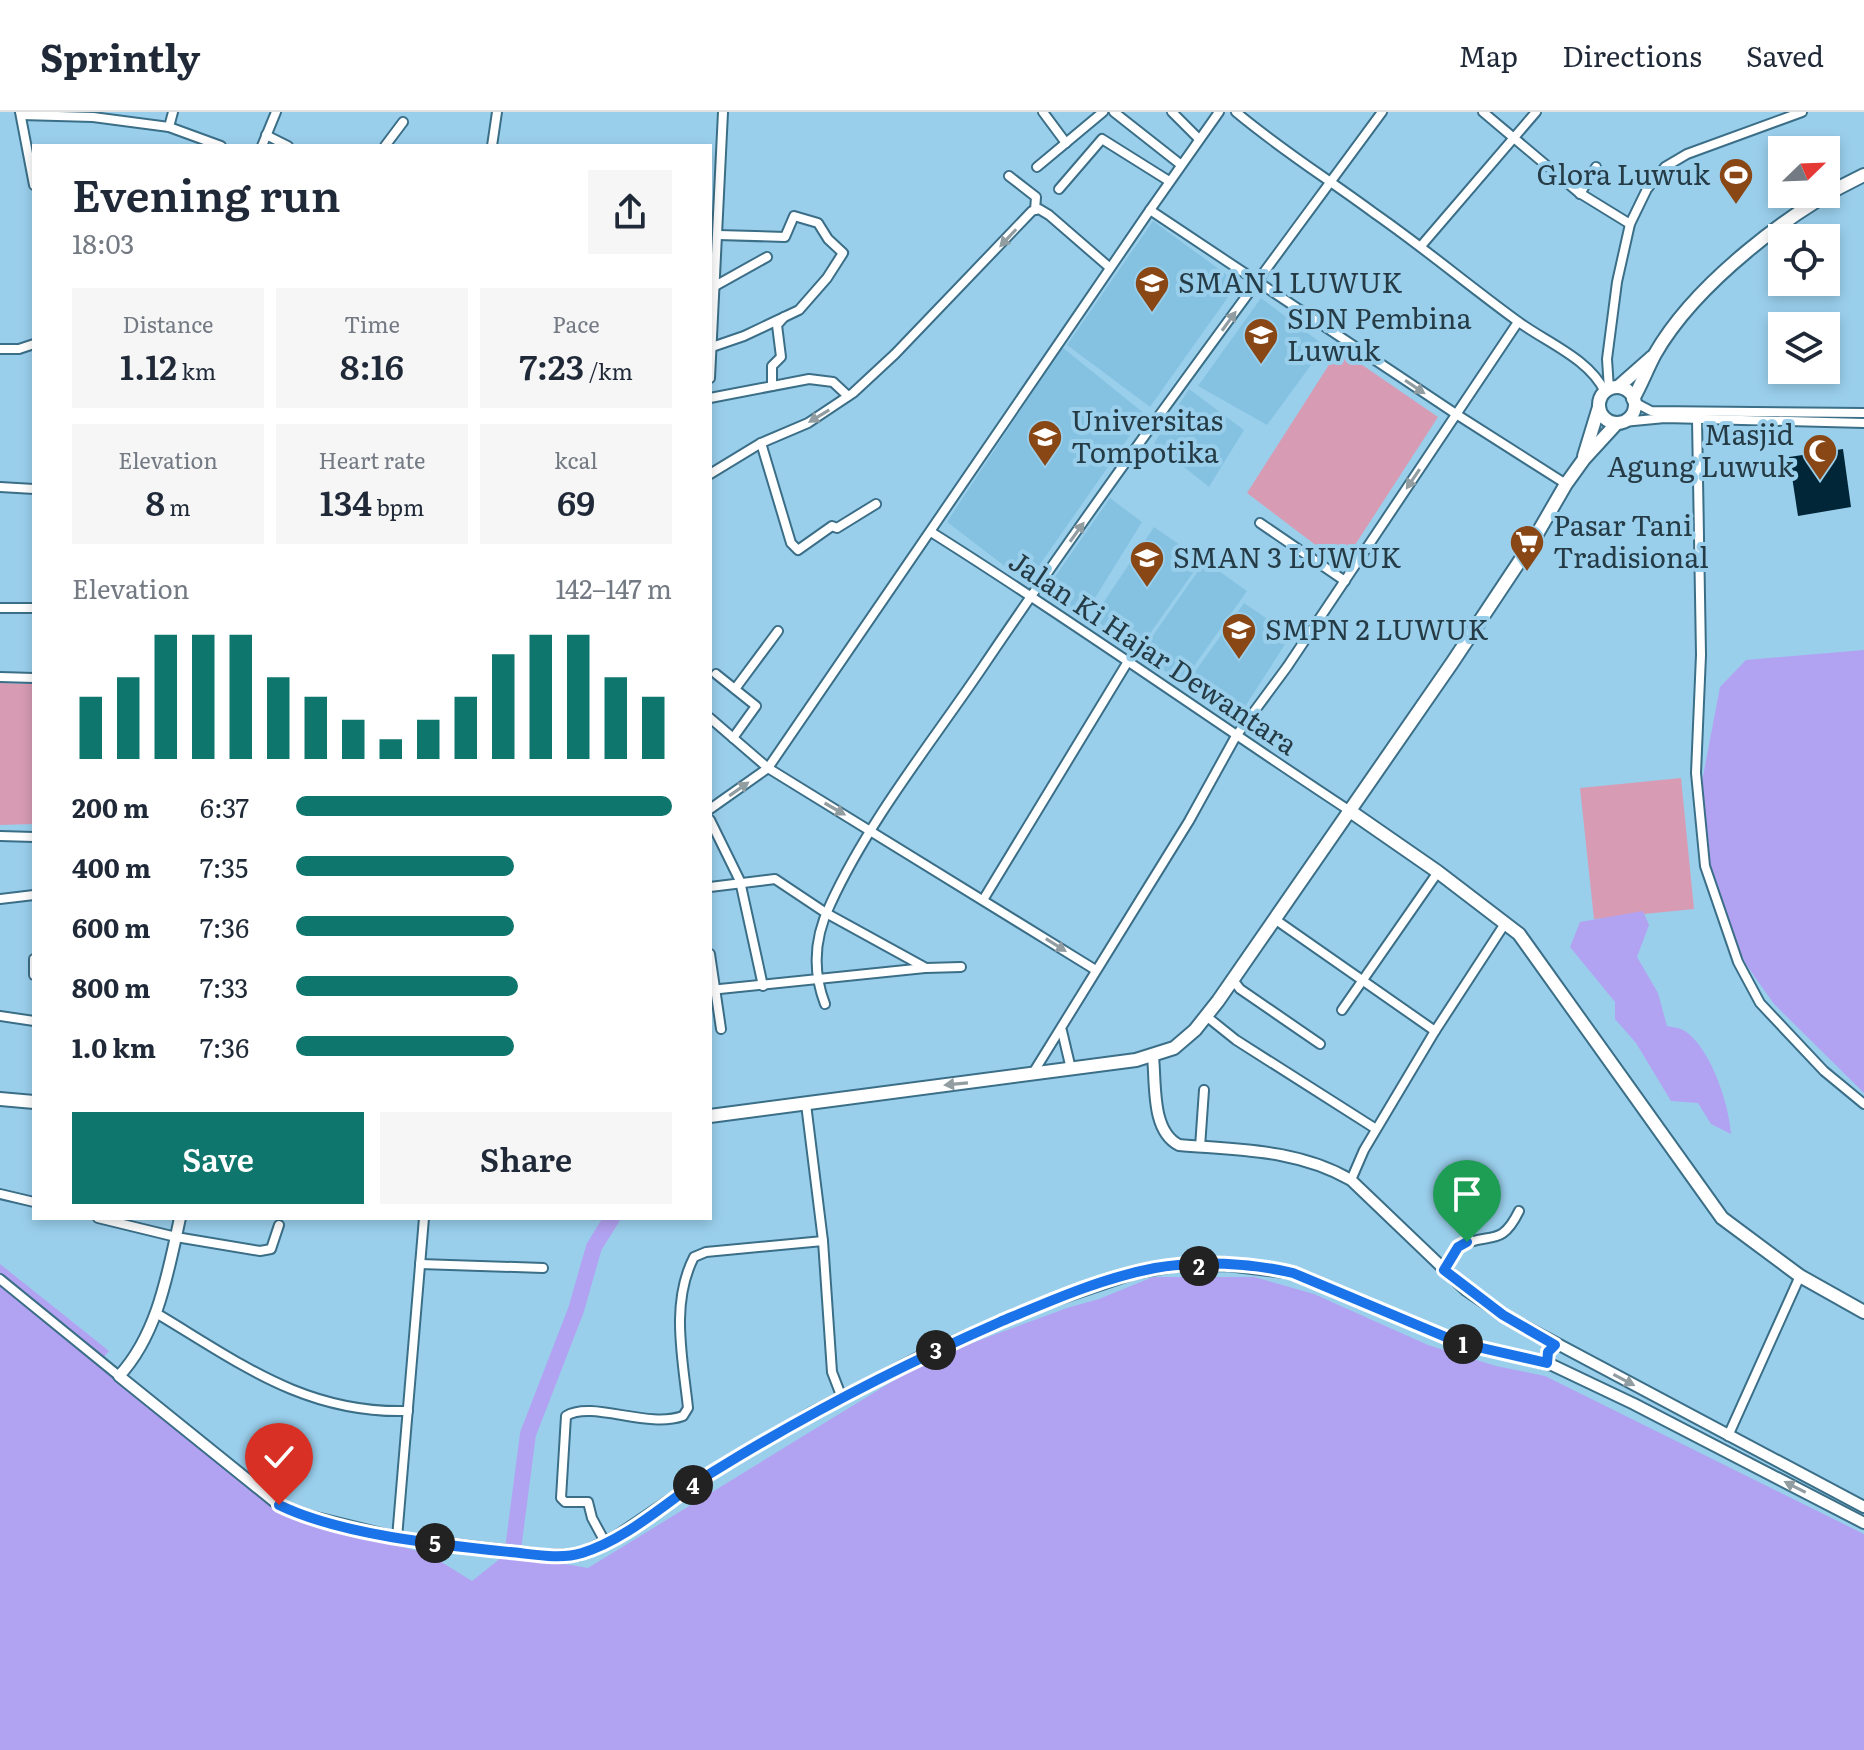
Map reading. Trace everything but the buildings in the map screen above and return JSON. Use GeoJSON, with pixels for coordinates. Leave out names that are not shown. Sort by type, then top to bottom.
{"type":"FeatureCollection","features":[{"type":"Feature","properties":{"kind":"highway"},"geometry":{"type":"LineString","coordinates":[[712,1116],[1153,1057],[1185,1040],[1276,920],[1533,541],[1566,484],[1584,459],[1633,414],[1634,401],[1654,355],[1690,305],[1733,263],[1841,186],[1864,175]]}},
{"type":"Feature","properties":{"kind":"highway"},"geometry":{"type":"LineString","coordinates":[[1584,459],[1599,407],[1610,390],[1654,355]]}},
{"type":"Feature","properties":{"kind":"highway"},"geometry":{"type":"LineString","coordinates":[[1610,390],[1629,392],[1634,401]]}},
{"type":"Feature","properties":{"kind":"highway"},"geometry":{"type":"LineString","coordinates":[[1599,407],[1607,420],[1620,423]]}},
{"type":"Feature","properties":{"kind":"highway"},"geometry":{"type":"LineString","coordinates":[[1350,811],[1506,922],[1544,966],[1713,1209],[1734,1229],[1800,1276],[1864,1312]]}},
{"type":"Feature","properties":{"kind":"highway"},"geometry":{"type":"LineString","coordinates":[[0,1099],[32,1102]]}},
{"type":"Feature","properties":{"kind":"street"},"geometry":{"type":"LineString","coordinates":[[169,127],[173,112]]}},
{"type":"Feature","properties":{"kind":"street"},"geometry":{"type":"LineString","coordinates":[[263,144],[276,112]]}},
{"type":"Feature","properties":{"kind":"street"},"geometry":{"type":"LineString","coordinates":[[492,144],[497,112]]}},
{"type":"Feature","properties":{"kind":"street"},"geometry":{"type":"LineString","coordinates":[[718,235],[785,237],[794,216],[818,223],[828,239],[843,253],[799,310],[744,336],[712,347],[723,112]]}},
{"type":"Feature","properties":{"kind":"street"},"geometry":{"type":"LineString","coordinates":[[1043,112],[1066,143]]}},
{"type":"Feature","properties":{"kind":"street"},"geometry":{"type":"LineString","coordinates":[[1037,167],[1103,112]]}},
{"type":"Feature","properties":{"kind":"street"},"geometry":{"type":"LineString","coordinates":[[1114,112],[1180,164]]}},
{"type":"Feature","properties":{"kind":"street"},"geometry":{"type":"LineString","coordinates":[[1172,112],[1198,138]]}},
{"type":"Feature","properties":{"kind":"street"},"geometry":{"type":"LineString","coordinates":[[712,808],[768,768],[1109,267],[1219,112]]}},
{"type":"Feature","properties":{"kind":"street"},"geometry":{"type":"LineString","coordinates":[[1236,112],[1275,146],[1332,182],[1518,322],[1591,370],[1610,390]]}},
{"type":"Feature","properties":{"kind":"street"},"geometry":{"type":"LineString","coordinates":[[825,1004],[818,981],[817,944],[826,913],[872,830],[1031,595],[1382,112]]}},
{"type":"Feature","properties":{"kind":"street"},"geometry":{"type":"LineString","coordinates":[[1483,112],[1580,194],[1630,224]]}},
{"type":"Feature","properties":{"kind":"street"},"geometry":{"type":"LineString","coordinates":[[1421,246],[1536,112]]}},
{"type":"Feature","properties":{"kind":"street"},"geometry":{"type":"LineString","coordinates":[[1610,390],[1607,359],[1630,224],[1647,189],[1676,160],[1788,114],[1802,112]]}},
{"type":"Feature","properties":{"kind":"street"},"geometry":{"type":"LineString","coordinates":[[32,175],[20,114],[93,117],[169,127],[216,144]]}},
{"type":"Feature","properties":{"kind":"street"},"geometry":{"type":"LineString","coordinates":[[386,144],[403,122]]}},
{"type":"Feature","properties":{"kind":"street"},"geometry":{"type":"LineString","coordinates":[[266,135],[284,144]]}},
{"type":"Feature","properties":{"kind":"street"},"geometry":{"type":"LineString","coordinates":[[1059,189],[1102,139],[1169,181]]}},
{"type":"Feature","properties":{"kind":"street"},"geometry":{"type":"LineString","coordinates":[[1580,194],[1596,167]]}},
{"type":"Feature","properties":{"kind":"street"},"geometry":{"type":"LineString","coordinates":[[712,473],[761,443],[808,423],[848,396],[895,354],[1035,210],[1036,197],[1009,176]]}},
{"type":"Feature","properties":{"kind":"street"},"geometry":{"type":"LineString","coordinates":[[1035,210],[1049,215],[1109,267]]}},
{"type":"Feature","properties":{"kind":"street"},"geometry":{"type":"LineString","coordinates":[[1150,210],[1566,484]]}},
{"type":"Feature","properties":{"kind":"street"},"geometry":{"type":"LineString","coordinates":[[715,286],[767,257]]}},
{"type":"Feature","properties":{"kind":"street"},"geometry":{"type":"LineString","coordinates":[[772,386],[772,366],[781,357],[777,325],[787,315]]}},
{"type":"Feature","properties":{"kind":"street"},"geometry":{"type":"LineString","coordinates":[[1033,1073],[1062,1031],[1094,969],[1189,821],[1236,736],[1345,581],[1518,322]]}},
{"type":"Feature","properties":{"kind":"street"},"geometry":{"type":"LineString","coordinates":[[0,349],[32,348]]}},
{"type":"Feature","properties":{"kind":"street"},"geometry":{"type":"LineString","coordinates":[[712,398],[825,379],[848,396]]}},
{"type":"Feature","properties":{"kind":"street"},"geometry":{"type":"LineString","coordinates":[[1634,401],[1651,411],[1864,413]]}},
{"type":"Feature","properties":{"kind":"street"},"geometry":{"type":"LineString","coordinates":[[1697,419],[1701,655],[1696,773],[1705,866],[1738,962],[1760,1003],[1824,1071],[1864,1104]]}},
{"type":"Feature","properties":{"kind":"street"},"geometry":{"type":"LineString","coordinates":[[1620,423],[1697,419],[1864,423]]}},
{"type":"Feature","properties":{"kind":"street"},"geometry":{"type":"LineString","coordinates":[[761,443],[791,543],[798,550],[832,526],[837,528],[876,504]]}},
{"type":"Feature","properties":{"kind":"street"},"geometry":{"type":"LineString","coordinates":[[0,487],[32,489]]}},
{"type":"Feature","properties":{"kind":"street"},"geometry":{"type":"LineString","coordinates":[[1260,523],[1345,581]]}},
{"type":"Feature","properties":{"kind":"street","name":"Jalan Ki Hajar Dewantara"},"geometry":{"type":"LineString","coordinates":[[931,532],[1031,595],[1127,663],[1350,811]]}},
{"type":"Feature","properties":{"kind":"street"},"geometry":{"type":"LineString","coordinates":[[0,608],[32,608]]}},
{"type":"Feature","properties":{"kind":"street"},"geometry":{"type":"LineString","coordinates":[[735,689],[778,631]]}},
{"type":"Feature","properties":{"kind":"street"},"geometry":{"type":"LineString","coordinates":[[983,900],[1127,663]]}},
{"type":"Feature","properties":{"kind":"street"},"geometry":{"type":"LineString","coordinates":[[716,674],[756,706],[733,738]]}},
{"type":"Feature","properties":{"kind":"street"},"geometry":{"type":"LineString","coordinates":[[0,677],[32,678]]}},
{"type":"Feature","properties":{"kind":"street"},"geometry":{"type":"LineString","coordinates":[[712,720],[768,768],[1094,969]]}},
{"type":"Feature","properties":{"kind":"street"},"geometry":{"type":"LineString","coordinates":[[712,824],[740,881],[763,986]]}},
{"type":"Feature","properties":{"kind":"street"},"geometry":{"type":"LineString","coordinates":[[0,836],[32,837]]}},
{"type":"Feature","properties":{"kind":"street"},"geometry":{"type":"LineString","coordinates":[[1342,1010],[1438,872]]}},
{"type":"Feature","properties":{"kind":"street"},"geometry":{"type":"LineString","coordinates":[[712,887],[775,879],[826,913],[926,968]]}},
{"type":"Feature","properties":{"kind":"street"},"geometry":{"type":"LineString","coordinates":[[0,899],[32,895]]}},
{"type":"Feature","properties":{"kind":"street"},"geometry":{"type":"LineString","coordinates":[[1276,920],[1435,1031]]}},
{"type":"Feature","properties":{"kind":"street"},"geometry":{"type":"LineString","coordinates":[[1351,1180],[1376,1129],[1506,922]]}},
{"type":"Feature","properties":{"kind":"street"},"geometry":{"type":"LineString","coordinates":[[721,1029],[713,990],[961,967]]}},
{"type":"Feature","properties":{"kind":"street"},"geometry":{"type":"LineString","coordinates":[[1233,980],[1240,989],[1320,1044]]}},
{"type":"Feature","properties":{"kind":"street"},"geometry":{"type":"LineString","coordinates":[[0,1016],[32,1021]]}},
{"type":"Feature","properties":{"kind":"street"},"geometry":{"type":"LineString","coordinates":[[1206,1016],[1236,1040],[1376,1129]]}},
{"type":"Feature","properties":{"kind":"street"},"geometry":{"type":"LineString","coordinates":[[1062,1031],[1071,1069]]}},
{"type":"Feature","properties":{"kind":"street"},"geometry":{"type":"LineString","coordinates":[[1153,1057],[1158,1110],[1170,1141],[1179,1145],[1309,1159],[1351,1180],[1444,1270],[1503,1315],[1864,1507]]}},
{"type":"Feature","properties":{"kind":"street"},"geometry":{"type":"LineString","coordinates":[[1200,1147],[1204,1090]]}},
{"type":"Feature","properties":{"kind":"street"},"geometry":{"type":"LineString","coordinates":[[806,1104],[823,1241],[832,1372],[842,1398]]}},
{"type":"Feature","properties":{"kind":"street"},"geometry":{"type":"LineString","coordinates":[[0,1194],[32,1202]]}},
{"type":"Feature","properties":{"kind":"street"},"geometry":{"type":"LineString","coordinates":[[1444,1270],[1458,1247],[1504,1234],[1519,1211]]}},
{"type":"Feature","properties":{"kind":"street"},"geometry":{"type":"LineString","coordinates":[[106,1220],[176,1237],[260,1251],[271,1249],[279,1225]]}},
{"type":"Feature","properties":{"kind":"street"},"geometry":{"type":"LineString","coordinates":[[119,1376],[144,1342],[156,1313],[180,1220]]}},
{"type":"Feature","properties":{"kind":"street"},"geometry":{"type":"LineString","coordinates":[[397,1538],[424,1220]]}},
{"type":"Feature","properties":{"kind":"street"},"geometry":{"type":"LineString","coordinates":[[605,1542],[592,1518],[588,1502],[565,1502],[561,1498],[566,1416],[582,1411],[653,1421],[683,1416],[688,1408],[681,1305],[694,1257],[706,1252],[823,1241]]}},
{"type":"Feature","properties":{"kind":"street"},"geometry":{"type":"LineString","coordinates":[[420,1264],[543,1268]]}},
{"type":"Feature","properties":{"kind":"street"},"geometry":{"type":"LineString","coordinates":[[0,1279],[279,1505],[308,1516],[397,1538],[497,1551],[578,1555],[605,1542],[712,1472],[930,1352],[1037,1306],[1134,1273],[1173,1266],[1242,1266],[1293,1273],[1460,1343],[1547,1363],[1595,1384],[1864,1523]]}},
{"type":"Feature","properties":{"kind":"street"},"geometry":{"type":"LineString","coordinates":[[1728,1436],[1800,1276]]}},
{"type":"Feature","properties":{"kind":"street"},"geometry":{"type":"LineString","coordinates":[[156,1313],[294,1392],[328,1404],[355,1409],[408,1411]]}},
{"type":"Feature","properties":{"kind":"street"},"geometry":{"type":"LineString","coordinates":[[1547,1363],[1548,1352],[1555,1345]]}},
{"type":"Feature","properties":{"kind":"street"},"geometry":{"type":"LineString","coordinates":[[1826,1503],[1831,1490]]}},
{"type":"Feature","properties":{"kind":"shaded area","name":"SMAN 1 LUWUK"},"geometry":{"type":"Polygon","coordinates":[[[1153,221],[1238,283],[1150,407],[1067,345],[1153,221]]]}},
{"type":"Feature","properties":{"kind":"shaded area","name":"SDN Pembina Luwuk"},"geometry":{"type":"Polygon","coordinates":[[[1261,298],[1325,346],[1267,425],[1198,386],[1261,298]]]}},
{"type":"Feature","properties":{"kind":"shaded area","name":"Universitas Tompotika"},"geometry":{"type":"Polygon","coordinates":[[[1062,347],[1145,414],[1027,583],[947,522],[1062,347]]]}},
{"type":"Feature","properties":{"kind":"shaded area"},"geometry":{"type":"Polygon","coordinates":[[[1339,349],[1438,417],[1342,565],[1247,493],[1339,349]]]}},
{"type":"Feature","properties":{"kind":"shaded area"},"geometry":{"type":"Polygon","coordinates":[[[1189,389],[1244,430],[1209,487],[1154,443],[1189,389]]]}},
{"type":"Feature","properties":{"kind":"shaded area"},"geometry":{"type":"Polygon","coordinates":[[[1110,498],[1142,522],[1082,619],[1045,591],[1110,498]]]}},
{"type":"Feature","properties":{"kind":"shaded area","name":"SMAN 3 LUWUK"},"geometry":{"type":"Polygon","coordinates":[[[1154,527],[1202,560],[1137,652],[1093,618],[1154,527]]]}},
{"type":"Feature","properties":{"kind":"shaded area"},"geometry":{"type":"Polygon","coordinates":[[[1205,561],[1247,591],[1182,683],[1140,654],[1205,561]]]}},
{"type":"Feature","properties":{"kind":"shaded area","name":"SMPN 2 LUWUK"},"geometry":{"type":"Polygon","coordinates":[[[1244,603],[1291,635],[1234,724],[1184,687],[1244,603]]]}},
{"type":"Feature","properties":{"kind":"shaded area"},"geometry":{"type":"Polygon","coordinates":[[[1864,650],[1864,1093],[1774,1004],[1745,963],[1708,869],[1699,797],[1720,687],[1746,660],[1864,650]]]}},
{"type":"Feature","properties":{"kind":"shaded area"},"geometry":{"type":"Polygon","coordinates":[[[0,683],[32,684],[32,824],[0,825],[0,683]]]}},
{"type":"Feature","properties":{"kind":"shaded area"},"geometry":{"type":"Polygon","coordinates":[[[1681,778],[1694,909],[1594,919],[1580,788],[1681,778]]]}},
{"type":"Feature","properties":{"kind":"shaded area"},"geometry":{"type":"Polygon","coordinates":[[[1643,911],[1649,925],[1637,957],[1658,993],[1667,1026],[1685,1031],[1703,1050],[1727,1108],[1731,1134],[1711,1124],[1698,1103],[1671,1101],[1636,1043],[1615,1019],[1615,1002],[1570,947],[1580,922],[1643,911]]]}},
{"type":"Feature","properties":{"kind":"shaded area"},"geometry":{"type":"Polygon","coordinates":[[[0,1264],[109,1351],[98,1364],[274,1508],[430,1555],[472,1581],[502,1557],[526,1557],[588,1568],[929,1359],[1153,1277],[1254,1277],[1314,1294],[1428,1345],[1496,1366],[1545,1376],[1864,1534],[1864,1750],[0,1750],[0,1264]]]}},
{"type":"Feature","properties":{"kind":"waterway"},"geometry":{"type":"LineString","coordinates":[[512,1557],[528,1434],[576,1310],[594,1247],[611,1220]]}},
{"type":"Feature","properties":{"kind":"place","name":"Glora Luwuk"},"geometry":{"type":"Point","coordinates":[1736,206]}},
{"type":"Feature","properties":{"kind":"place","name":"SMAN 1 LUWUK"},"geometry":{"type":"Point","coordinates":[1152,314]}},
{"type":"Feature","properties":{"kind":"place","name":"SDN Pembina Luwuk"},"geometry":{"type":"Point","coordinates":[1261,366]}},
{"type":"Feature","properties":{"kind":"place","name":"Universitas Tompotika"},"geometry":{"type":"Point","coordinates":[1045,468]}},
{"type":"Feature","properties":{"kind":"place","name":"Masjid Agung Luwuk"},"geometry":{"type":"Point","coordinates":[1820,482]}},
{"type":"Feature","properties":{"kind":"place","name":"Pasar Tani Tradisional"},"geometry":{"type":"Point","coordinates":[1527,573]}},
{"type":"Feature","properties":{"kind":"place","name":"SMAN 3 LUWUK"},"geometry":{"type":"Point","coordinates":[1147,589]}},
{"type":"Feature","properties":{"kind":"place","name":"SMPN 2 LUWUK"},"geometry":{"type":"Point","coordinates":[1239,661]}},
{"type":"Feature","properties":{"kind":"route"},"geometry":{"type":"LineString","coordinates":[[279,1505],[308,1516],[397,1538],[497,1551],[578,1555],[616,1537],[712,1472],[812,1413],[930,1352],[1088,1287],[1134,1273],[1173,1266],[1227,1265],[1272,1268],[1293,1273],[1313,1279],[1415,1327],[1460,1343],[1547,1363],[1548,1352],[1555,1345],[1466,1290],[1444,1270],[1458,1247],[1467,1242]]}}]}
